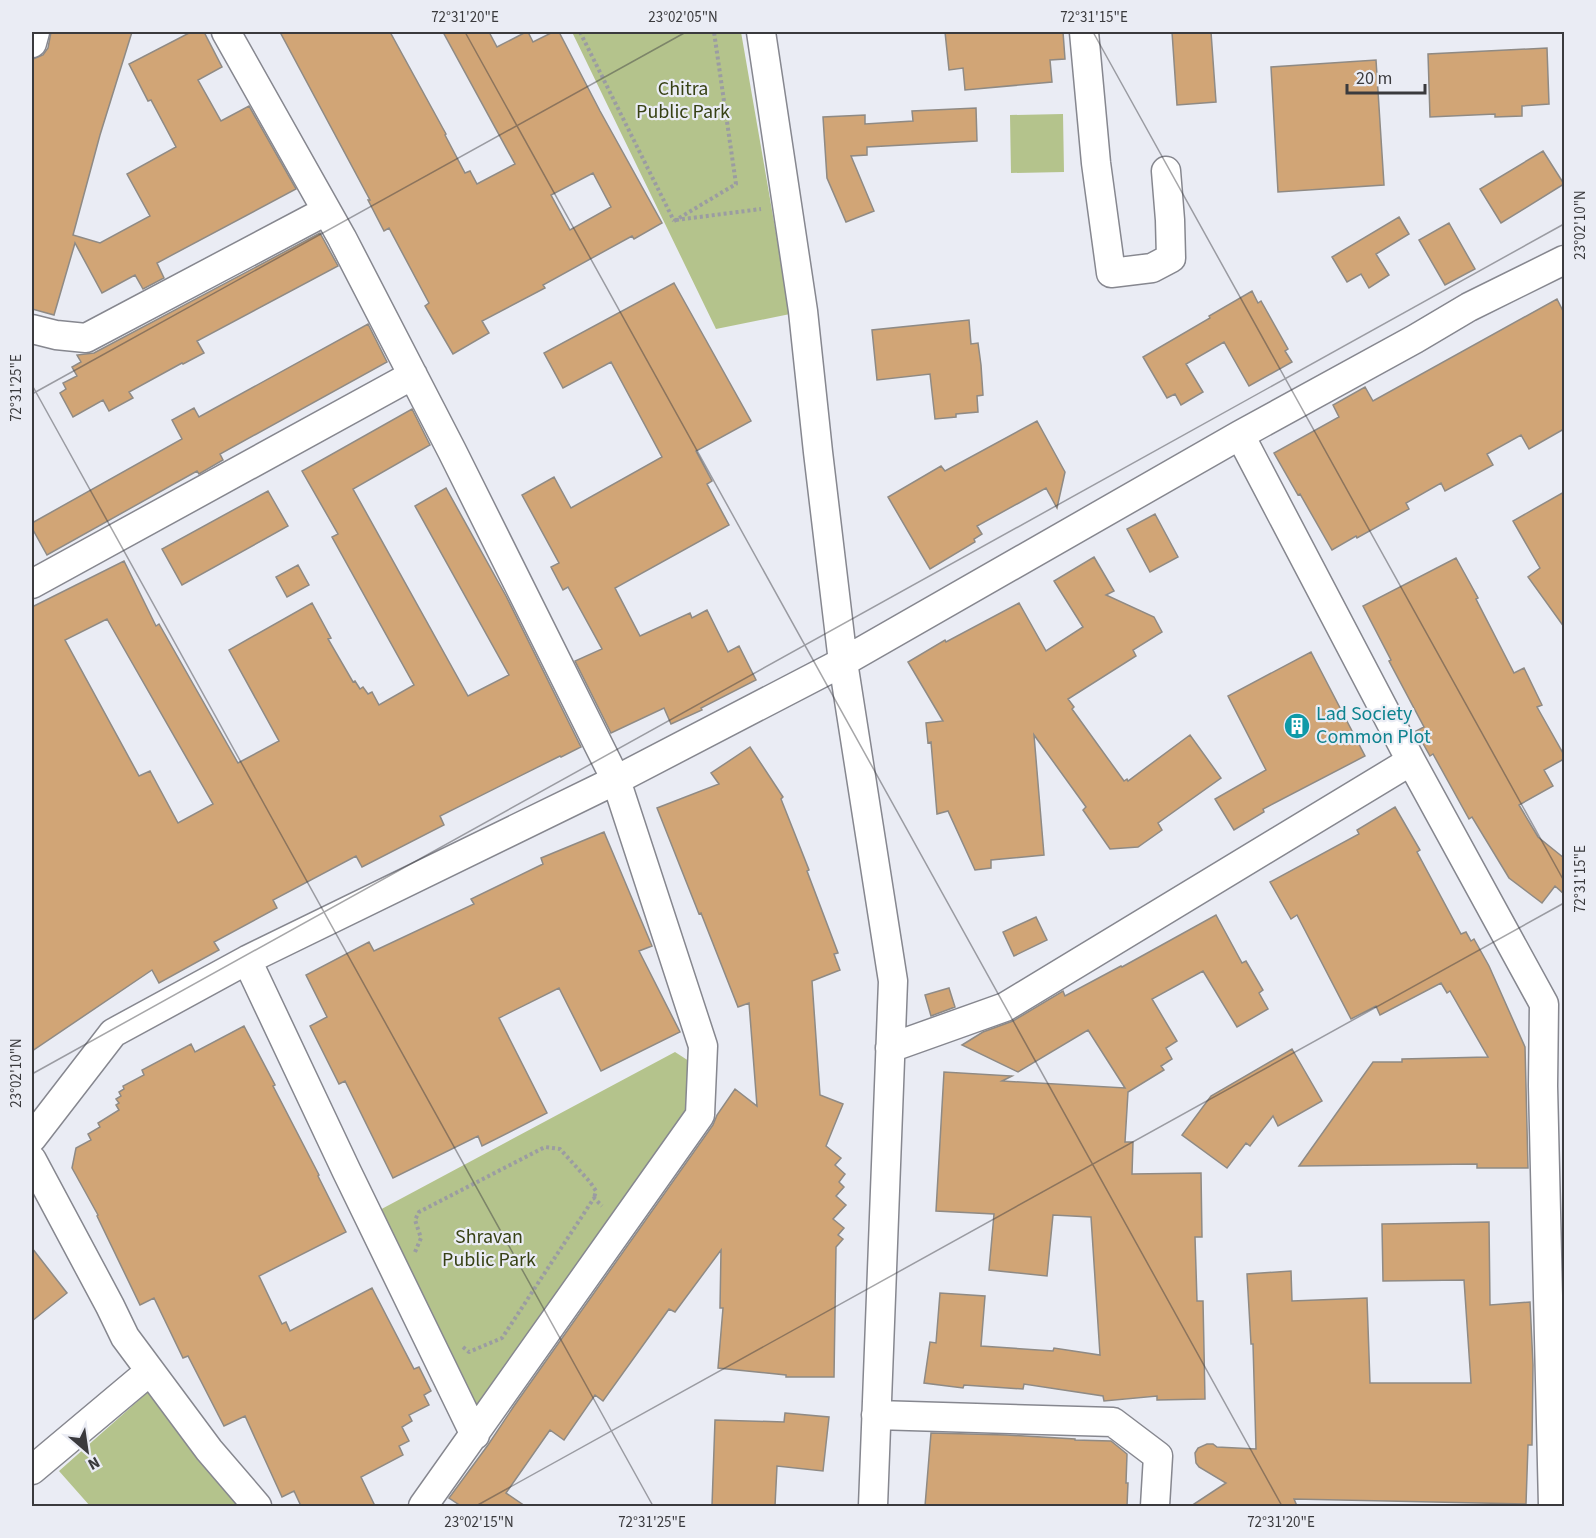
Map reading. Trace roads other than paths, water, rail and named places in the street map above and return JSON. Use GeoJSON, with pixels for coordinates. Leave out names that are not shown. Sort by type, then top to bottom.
{"type":"FeatureCollection","features":[{"type":"Feature","properties":{"kind":"street"},"geometry":{"type":"LineString","coordinates":[[32,43],[35,32]]}},
{"type":"Feature","properties":{"kind":"street"},"geometry":{"type":"LineString","coordinates":[[226,32],[342,238],[458,462],[616,780],[703,1046],[700,1115],[423,1506]]}},
{"type":"Feature","properties":{"kind":"street"},"geometry":{"type":"LineString","coordinates":[[761,32],[803,311],[843,662],[893,981],[873,1506]]}},
{"type":"Feature","properties":{"kind":"street"},"geometry":{"type":"LineString","coordinates":[[1084,32],[1096,163],[1111,273],[1152,268],[1171,258],[1166,171]]}},
{"type":"Feature","properties":{"kind":"street"},"geometry":{"type":"LineString","coordinates":[[32,329],[56,336],[86,338],[326,211]]}},
{"type":"Feature","properties":{"kind":"street"},"geometry":{"type":"LineString","coordinates":[[32,1138],[113,1033],[247,960],[616,780],[843,662],[1469,307],[1564,260]]}},
{"type":"Feature","properties":{"kind":"street"},"geometry":{"type":"LineString","coordinates":[[32,584],[413,375]]}},
{"type":"Feature","properties":{"kind":"street"},"geometry":{"type":"LineString","coordinates":[[1240,435],[1411,761],[1554,1004],[1543,1086],[1554,1158],[1553,1506]]}},
{"type":"Feature","properties":{"kind":"street"},"geometry":{"type":"LineString","coordinates":[[890,1048],[1005,1007],[1411,761]]}},
{"type":"Feature","properties":{"kind":"street"},"geometry":{"type":"LineString","coordinates":[[247,960],[475,1435]]}},
{"type":"Feature","properties":{"kind":"street"},"geometry":{"type":"LineString","coordinates":[[32,1160],[125,1337],[209,1450],[257,1506]]}},
{"type":"Feature","properties":{"kind":"street"},"geometry":{"type":"LineString","coordinates":[[32,1470],[150,1371]]}},
{"type":"Feature","properties":{"kind":"street"},"geometry":{"type":"LineString","coordinates":[[876,1414],[1113,1422],[1158,1456],[1155,1506]]}},
{"type":"Feature","properties":{"kind":"place","name":"Lad Society Common Plot"},"geometry":{"type":"Point","coordinates":[1297,726]}},
{"type":"Feature","properties":{"kind":"park label","name":"Chitra Public Park"},"geometry":{"type":"Point","coordinates":[683,100]}},
{"type":"Feature","properties":{"kind":"park label","name":"Shravan Public Park"},"geometry":{"type":"Point","coordinates":[489,1248]}}]}
